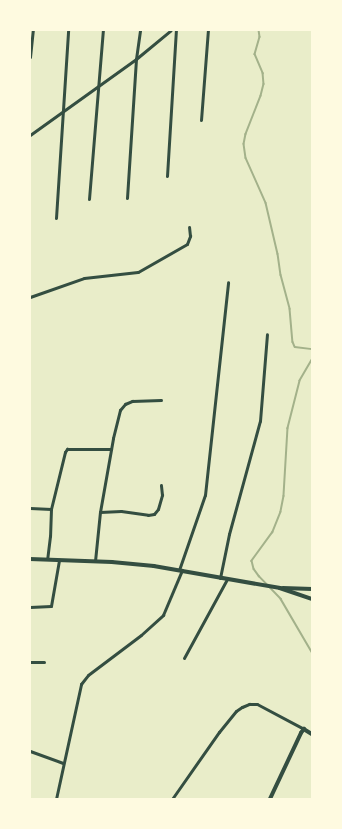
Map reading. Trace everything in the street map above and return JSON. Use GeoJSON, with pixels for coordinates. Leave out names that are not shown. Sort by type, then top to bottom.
{"type":"FeatureCollection","features":[{"type":"Feature","properties":{"kind":"street"},"geometry":{"type":"LineString","coordinates":[[30,57],[32,30]]}},
{"type":"Feature","properties":{"kind":"street"},"geometry":{"type":"LineString","coordinates":[[56,218],[68,30]]}},
{"type":"Feature","properties":{"kind":"street"},"geometry":{"type":"LineString","coordinates":[[89,199],[103,30]]}},
{"type":"Feature","properties":{"kind":"street"},"geometry":{"type":"LineString","coordinates":[[127,198],[136,59],[140,30]]}},
{"type":"Feature","properties":{"kind":"street"},"geometry":{"type":"LineString","coordinates":[[30,135],[99,84],[136,59],[171,30]]}},
{"type":"Feature","properties":{"kind":"street"},"geometry":{"type":"LineString","coordinates":[[167,176],[176,30]]}},
{"type":"Feature","properties":{"kind":"street"},"geometry":{"type":"LineString","coordinates":[[201,120],[208,30]]}},
{"type":"Feature","properties":{"kind":"street"},"geometry":{"type":"LineString","coordinates":[[30,297],[84,278],[138,272],[187,244],[190,236],[189,227]]}},
{"type":"Feature","properties":{"kind":"street"},"geometry":{"type":"LineString","coordinates":[[56,799],[80,684],[88,675],[141,635],[163,615],[181,570],[205,495],[228,282]]}},
{"type":"Feature","properties":{"kind":"street"},"geometry":{"type":"LineString","coordinates":[[220,578],[229,534],[260,421],[267,334]]}},
{"type":"Feature","properties":{"kind":"street"},"geometry":{"type":"LineString","coordinates":[[95,561],[100,512],[120,410],[125,404],[132,401],[161,400]]}},
{"type":"Feature","properties":{"kind":"street"},"geometry":{"type":"LineString","coordinates":[[47,559],[51,509],[65,452],[68,449],[112,449]]}},
{"type":"Feature","properties":{"kind":"street"},"geometry":{"type":"LineString","coordinates":[[100,512],[121,511],[148,515],[154,514],[158,509],[162,495],[161,485]]}},
{"type":"Feature","properties":{"kind":"street"},"geometry":{"type":"LineString","coordinates":[[30,508],[51,509]]}},
{"type":"Feature","properties":{"kind":"street"},"geometry":{"type":"LineString","coordinates":[[30,559],[95,561],[154,566],[280,588],[312,588]]}},
{"type":"Feature","properties":{"kind":"street"},"geometry":{"type":"LineString","coordinates":[[30,607],[51,606],[59,560]]}},
{"type":"Feature","properties":{"kind":"street"},"geometry":{"type":"LineString","coordinates":[[184,658],[227,579]]}},
{"type":"Feature","properties":{"kind":"street"},"geometry":{"type":"LineString","coordinates":[[280,588],[312,599]]}},
{"type":"Feature","properties":{"kind":"street"},"geometry":{"type":"LineString","coordinates":[[30,662],[44,662]]}},
{"type":"Feature","properties":{"kind":"street"},"geometry":{"type":"LineString","coordinates":[[172,799],[218,732],[236,711],[248,704],[257,704],[312,734]]}},
{"type":"Feature","properties":{"kind":"street"},"geometry":{"type":"LineString","coordinates":[[270,799],[304,729]]}},
{"type":"Feature","properties":{"kind":"street"},"geometry":{"type":"LineString","coordinates":[[30,751],[63,763]]}},
{"type":"Feature","properties":{"kind":"waterway"},"geometry":{"type":"LineString","coordinates":[[259,30],[260,37],[255,54],[263,73],[264,84],[261,96],[246,134],[244,144],[246,158],[266,203],[278,254],[281,275],[290,309],[293,342],[295,347],[312,349]]}},
{"type":"Feature","properties":{"kind":"waterway"},"geometry":{"type":"LineString","coordinates":[[312,360],[300,381],[288,428],[284,496],[281,512],[273,532],[252,561],[254,569],[259,576],[281,599],[312,652]]}}]}
